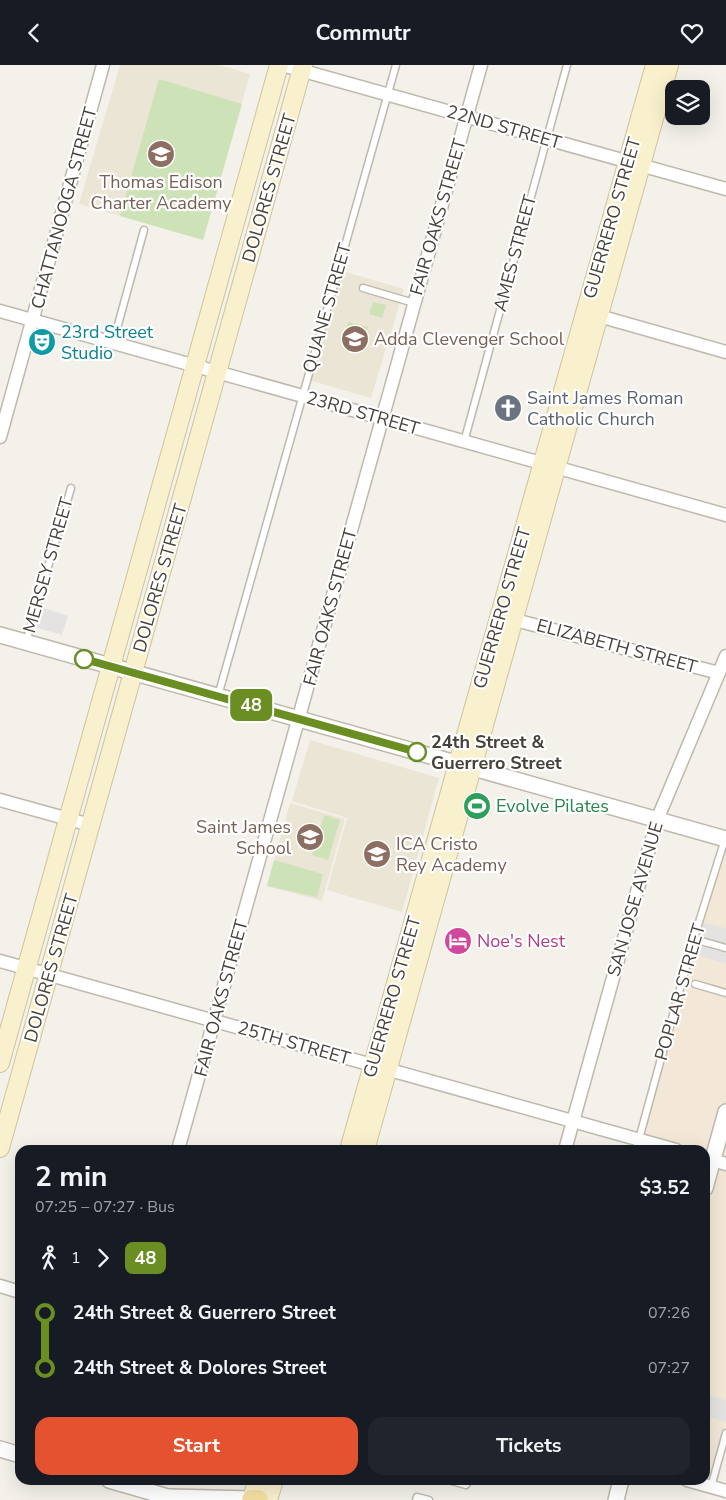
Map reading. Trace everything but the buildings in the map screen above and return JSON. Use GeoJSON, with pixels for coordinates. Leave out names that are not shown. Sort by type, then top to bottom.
{"type":"FeatureCollection","features":[{"type":"Feature","properties":{"kind":"main road","name":"DOLORES STREET"},"geometry":{"type":"LineString","coordinates":[[0,1063],[281,65]]}},
{"type":"Feature","properties":{"kind":"main road","name":"GUERRERO STREET"},"geometry":{"type":"LineString","coordinates":[[465,766],[515,620],[550,466],[598,316],[655,65]]}},
{"type":"Feature","properties":{"kind":"main road","name":"GUERRERO STREET"},"geometry":{"type":"LineString","coordinates":[[351,1145],[380,1067],[634,164],[669,65]]}},
{"type":"Feature","properties":{"kind":"main road","name":"DOLORES STREET"},"geometry":{"type":"LineString","coordinates":[[0,1148],[3,1126],[48,975],[302,68]]}},
{"type":"Feature","properties":{"kind":"main road","name":"GUERRERO STREET"},"geometry":{"type":"LineString","coordinates":[[366,1145],[380,1067]]}},
{"type":"Feature","properties":{"kind":"main road"},"geometry":{"type":"LineString","coordinates":[[258,1496],[269,1485]]}},
{"type":"Feature","properties":{"kind":"street","name":"CHATTANOOGA STREET"},"geometry":{"type":"LineString","coordinates":[[0,437],[103,65]]}},
{"type":"Feature","properties":{"kind":"street","name":"22ND STREET"},"geometry":{"type":"LineString","coordinates":[[281,65],[302,68],[388,95],[726,189]]}},
{"type":"Feature","properties":{"kind":"street","name":"FAIR OAKS STREET"},"geometry":{"type":"LineString","coordinates":[[179,1145],[481,65]]}},
{"type":"Feature","properties":{"kind":"street","name":"23RD STREET"},"geometry":{"type":"LineString","coordinates":[[0,311],[726,515]]}},
{"type":"Feature","properties":{"kind":"street"},"geometry":{"type":"LineString","coordinates":[[598,316],[726,352]]}},
{"type":"Feature","properties":{"kind":"street","name":"ELIZABETH STREET"},"geometry":{"type":"LineString","coordinates":[[515,620],[719,673]]}},
{"type":"Feature","properties":{"kind":"street"},"geometry":{"type":"LineString","coordinates":[[0,635],[726,838]]}},
{"type":"Feature","properties":{"kind":"street","name":"SAN JOSE AVENUE"},"geometry":{"type":"LineString","coordinates":[[566,1145],[657,820],[726,656]]}},
{"type":"Feature","properties":{"kind":"street"},"geometry":{"type":"LineString","coordinates":[[0,800],[90,825]]}},
{"type":"Feature","properties":{"kind":"street","name":"25TH STREET"},"geometry":{"type":"LineString","coordinates":[[0,961],[573,1121],[638,1145]]}},
{"type":"Feature","properties":{"kind":"street"},"geometry":{"type":"LineString","coordinates":[[710,1174],[726,1112]]}},
{"type":"Feature","properties":{"kind":"street"},"geometry":{"type":"LineString","coordinates":[[0,1286],[15,1290]]}},
{"type":"Feature","properties":{"kind":"street"},"geometry":{"type":"LineString","coordinates":[[0,1449],[15,1454]]}},
{"type":"Feature","properties":{"kind":"street"},"geometry":{"type":"LineString","coordinates":[[126,1485],[174,1499],[258,1496]]}},
{"type":"Feature","properties":{"kind":"street"},"geometry":{"type":"LineString","coordinates":[[616,1500],[620,1485]]}},
{"type":"Feature","properties":{"kind":"street"},"geometry":{"type":"LineString","coordinates":[[704,1485],[726,1491]]}},
{"type":"Feature","properties":{"kind":"lane","name":"QUANE STREET"},"geometry":{"type":"LineString","coordinates":[[218,696],[396,65]]}},
{"type":"Feature","properties":{"kind":"lane","name":"AMES STREET"},"geometry":{"type":"LineString","coordinates":[[464,441],[567,65]]}},
{"type":"Feature","properties":{"kind":"lane"},"geometry":{"type":"LineString","coordinates":[[113,343],[144,230]]}},
{"type":"Feature","properties":{"kind":"lane"},"geometry":{"type":"LineString","coordinates":[[363,288],[414,303]]}},
{"type":"Feature","properties":{"kind":"lane","name":"MERSEY STREET"},"geometry":{"type":"LineString","coordinates":[[26,643],[71,488]]}},
{"type":"Feature","properties":{"kind":"lane","name":"POPLAR STREET"},"geometry":{"type":"LineString","coordinates":[[638,1145],[694,938],[726,838]]}},
{"type":"Feature","properties":{"kind":"lane"},"geometry":{"type":"LineString","coordinates":[[701,941],[726,948]]}},
{"type":"Feature","properties":{"kind":"lane"},"geometry":{"type":"LineString","coordinates":[[695,984],[726,993]]}},
{"type":"Feature","properties":{"kind":"lane"},"geometry":{"type":"LineString","coordinates":[[711,1487],[726,1433]]}},
{"type":"Feature","properties":{"kind":"lane"},"geometry":{"type":"LineString","coordinates":[[416,1500],[417,1497],[429,1500]]}},
{"type":"Feature","properties":{"kind":"shaded area","name":"Thomas Edison Charter Academy"},"geometry":{"type":"Polygon","coordinates":[[[120,65],[219,65],[250,74],[203,240],[79,204],[120,65]]]}},
{"type":"Feature","properties":{"kind":"shaded area","name":"Adda Clevenger School"},"geometry":{"type":"Polygon","coordinates":[[[342,271],[404,289],[371,398],[309,380],[342,271]]]}},
{"type":"Feature","properties":{"kind":"shaded area"},"geometry":{"type":"Polygon","coordinates":[[[41,607],[68,616],[62,635],[35,627],[41,607]]]}},
{"type":"Feature","properties":{"kind":"shaded area","name":"ICA Cristo Rey Academy"},"geometry":{"type":"Polygon","coordinates":[[[310,740],[439,778],[402,912],[327,890],[347,818],[292,801],[310,740]]]}},
{"type":"Feature","properties":{"kind":"shaded area","name":"Saint James School"},"geometry":{"type":"Polygon","coordinates":[[[290,803],[345,819],[322,901],[267,886],[290,803]]]}},
{"type":"Feature","properties":{"kind":"shaded area"},"geometry":{"type":"Polygon","coordinates":[[[726,839],[726,1423],[711,1476],[710,1145],[639,1145],[726,839]]]}},
{"type":"Feature","properties":{"kind":"shaded area"},"geometry":{"type":"Polygon","coordinates":[[[703,922],[726,928],[726,964],[693,954],[703,922]]]}},
{"type":"Feature","properties":{"kind":"shaded area"},"geometry":{"type":"Polygon","coordinates":[[[710,1395],[726,1400],[726,1422],[710,1417],[710,1395]]]}},
{"type":"Feature","properties":{"kind":"green space"},"geometry":{"type":"Polygon","coordinates":[[[159,79],[242,104],[203,240],[120,216],[159,79]]]}},
{"type":"Feature","properties":{"kind":"green space"},"geometry":{"type":"Polygon","coordinates":[[[373,302],[386,305],[382,318],[369,314],[373,302]]]}},
{"type":"Feature","properties":{"kind":"green space"},"geometry":{"type":"Polygon","coordinates":[[[348,322],[368,327],[362,350],[342,344],[348,322]]]}},
{"type":"Feature","properties":{"kind":"green space"},"geometry":{"type":"Polygon","coordinates":[[[324,815],[340,820],[328,860],[312,855],[324,815]]]}},
{"type":"Feature","properties":{"kind":"green space"},"geometry":{"type":"Polygon","coordinates":[[[274,860],[323,874],[317,897],[267,886],[274,860]]]}},
{"type":"Feature","properties":{"kind":"bus line","name":"48"},"geometry":{"type":"LineString","coordinates":[[84,659],[417,752]]}},
{"type":"Feature","properties":{"kind":"place","name":"Thomas Edison Charter Academy"},"geometry":{"type":"Point","coordinates":[161,154]}},
{"type":"Feature","properties":{"kind":"place","name":"Adda Clevenger School"},"geometry":{"type":"Point","coordinates":[355,339]}},
{"type":"Feature","properties":{"kind":"place","name":"23rd Street Studio"},"geometry":{"type":"Point","coordinates":[42,342]}},
{"type":"Feature","properties":{"kind":"place","name":"Saint James Roman Catholic Church"},"geometry":{"type":"Point","coordinates":[508,408]}},
{"type":"Feature","properties":{"kind":"place","name":"24th Street & Guerrero Street"},"geometry":{"type":"Point","coordinates":[417,752]}},
{"type":"Feature","properties":{"kind":"place","name":"Evolve Pilates"},"geometry":{"type":"Point","coordinates":[477,806]}},
{"type":"Feature","properties":{"kind":"place","name":"Saint James School"},"geometry":{"type":"Point","coordinates":[310,837]}},
{"type":"Feature","properties":{"kind":"place","name":"ICA Cristo Rey Academy"},"geometry":{"type":"Point","coordinates":[377,854]}},
{"type":"Feature","properties":{"kind":"place","name":"Noe's Nest"},"geometry":{"type":"Point","coordinates":[458,941]}}]}
